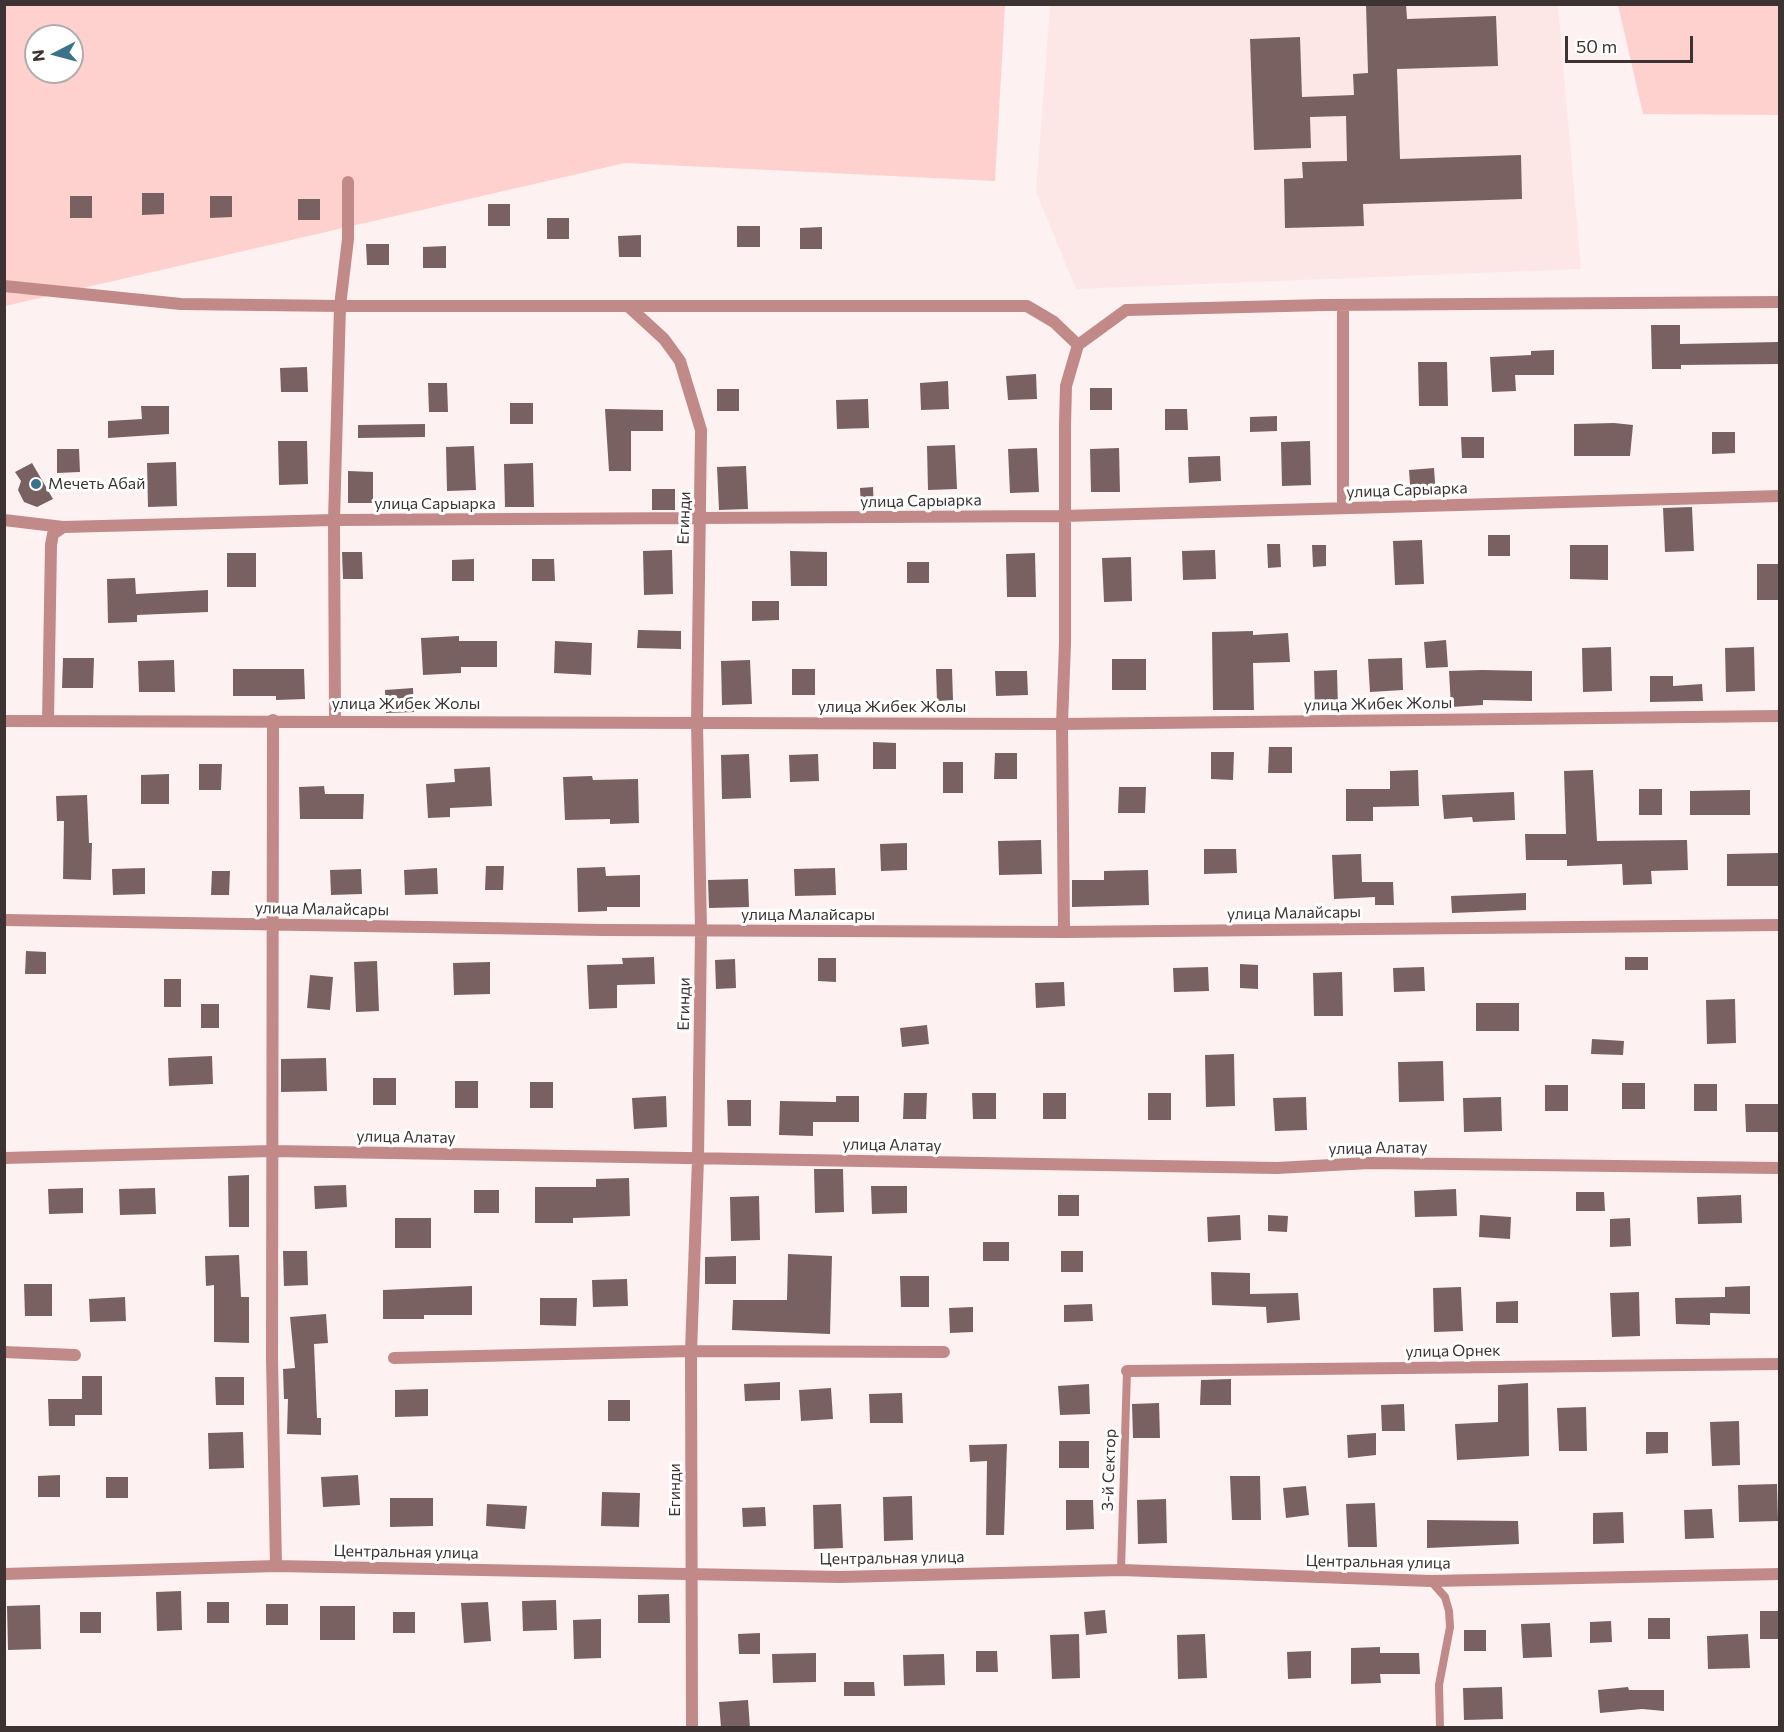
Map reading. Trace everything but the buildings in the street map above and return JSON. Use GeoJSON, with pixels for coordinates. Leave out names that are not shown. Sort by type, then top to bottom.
{"type":"FeatureCollection","features":[{"type":"Feature","properties":{"kind":"street"},"geometry":{"type":"LineString","coordinates":[[335,720],[334,520],[340,306],[348,239],[348,182]]}},
{"type":"Feature","properties":{"kind":"street"},"geometry":{"type":"LineString","coordinates":[[4,286],[181,304],[1027,306],[1054,322],[1078,345]]}},
{"type":"Feature","properties":{"kind":"street"},"geometry":{"type":"LineString","coordinates":[[1064,932],[1062,724],[1065,643],[1066,387],[1078,345],[1126,310],[1343,305],[1779,302]]}},
{"type":"Feature","properties":{"kind":"street"},"geometry":{"type":"LineString","coordinates":[[1343,305],[1343,508]]}},
{"type":"Feature","properties":{"kind":"street","name":"Егинди"},"geometry":{"type":"LineString","coordinates":[[628,306],[664,339],[680,361],[702,430],[697,722],[701,931],[699,1159],[691,1351],[692,1728]]}},
{"type":"Feature","properties":{"kind":"street","name":"улица Сарыарка"},"geometry":{"type":"LineString","coordinates":[[4,520],[63,527],[334,520],[699,520],[1064,516],[1779,496]]}},
{"type":"Feature","properties":{"kind":"street"},"geometry":{"type":"LineString","coordinates":[[48,721],[51,545],[53,534],[63,527]]}},
{"type":"Feature","properties":{"kind":"street","name":"улица Жибек Жолы"},"geometry":{"type":"LineString","coordinates":[[4,721],[335,720],[1062,724],[1779,716]]}},
{"type":"Feature","properties":{"kind":"street"},"geometry":{"type":"LineString","coordinates":[[273,720],[272,1151],[276,1566]]}},
{"type":"Feature","properties":{"kind":"street","name":"улица Малайсары"},"geometry":{"type":"LineString","coordinates":[[4,920],[701,931],[1064,932],[1779,925]]}},
{"type":"Feature","properties":{"kind":"street","name":"улица Алатау"},"geometry":{"type":"LineString","coordinates":[[4,1158],[272,1151],[1277,1168],[1369,1163],[1779,1168]]}},
{"type":"Feature","properties":{"kind":"street"},"geometry":{"type":"LineString","coordinates":[[394,1358],[691,1351],[944,1352]]}},
{"type":"Feature","properties":{"kind":"street"},"geometry":{"type":"LineString","coordinates":[[4,1352],[75,1355]]}},
{"type":"Feature","properties":{"kind":"street","name":"улица Орнек"},"geometry":{"type":"LineString","coordinates":[[1127,1371],[1779,1364]]}},
{"type":"Feature","properties":{"kind":"street","name":"Центральная улица"},"geometry":{"type":"LineString","coordinates":[[4,1574],[276,1566],[840,1577],[1122,1570],[1431,1581],[1779,1574]]}},
{"type":"Feature","properties":{"kind":"lane","name":"3-й Сектор"},"geometry":{"type":"LineString","coordinates":[[1122,1570],[1127,1371]]}},
{"type":"Feature","properties":{"kind":"lane"},"geometry":{"type":"LineString","coordinates":[[1431,1581],[1445,1597],[1450,1627],[1439,1685],[1440,1728]]}},
{"type":"Feature","properties":{"kind":"shaded area"},"geometry":{"type":"Polygon","coordinates":[[[4,5],[1005,5],[995,181],[625,163],[5,306],[4,5]]]}},
{"type":"Feature","properties":{"kind":"shaded area"},"geometry":{"type":"Polygon","coordinates":[[[1050,5],[1558,5],[1581,269],[1076,289],[1036,192],[1050,5]]]}},
{"type":"Feature","properties":{"kind":"shaded area"},"geometry":{"type":"Polygon","coordinates":[[[1618,5],[1779,5],[1779,115],[1643,114],[1618,5]]]}},
{"type":"Feature","properties":{"kind":"place","name":"Мечеть Абай"},"geometry":{"type":"Point","coordinates":[36,484]}}]}
